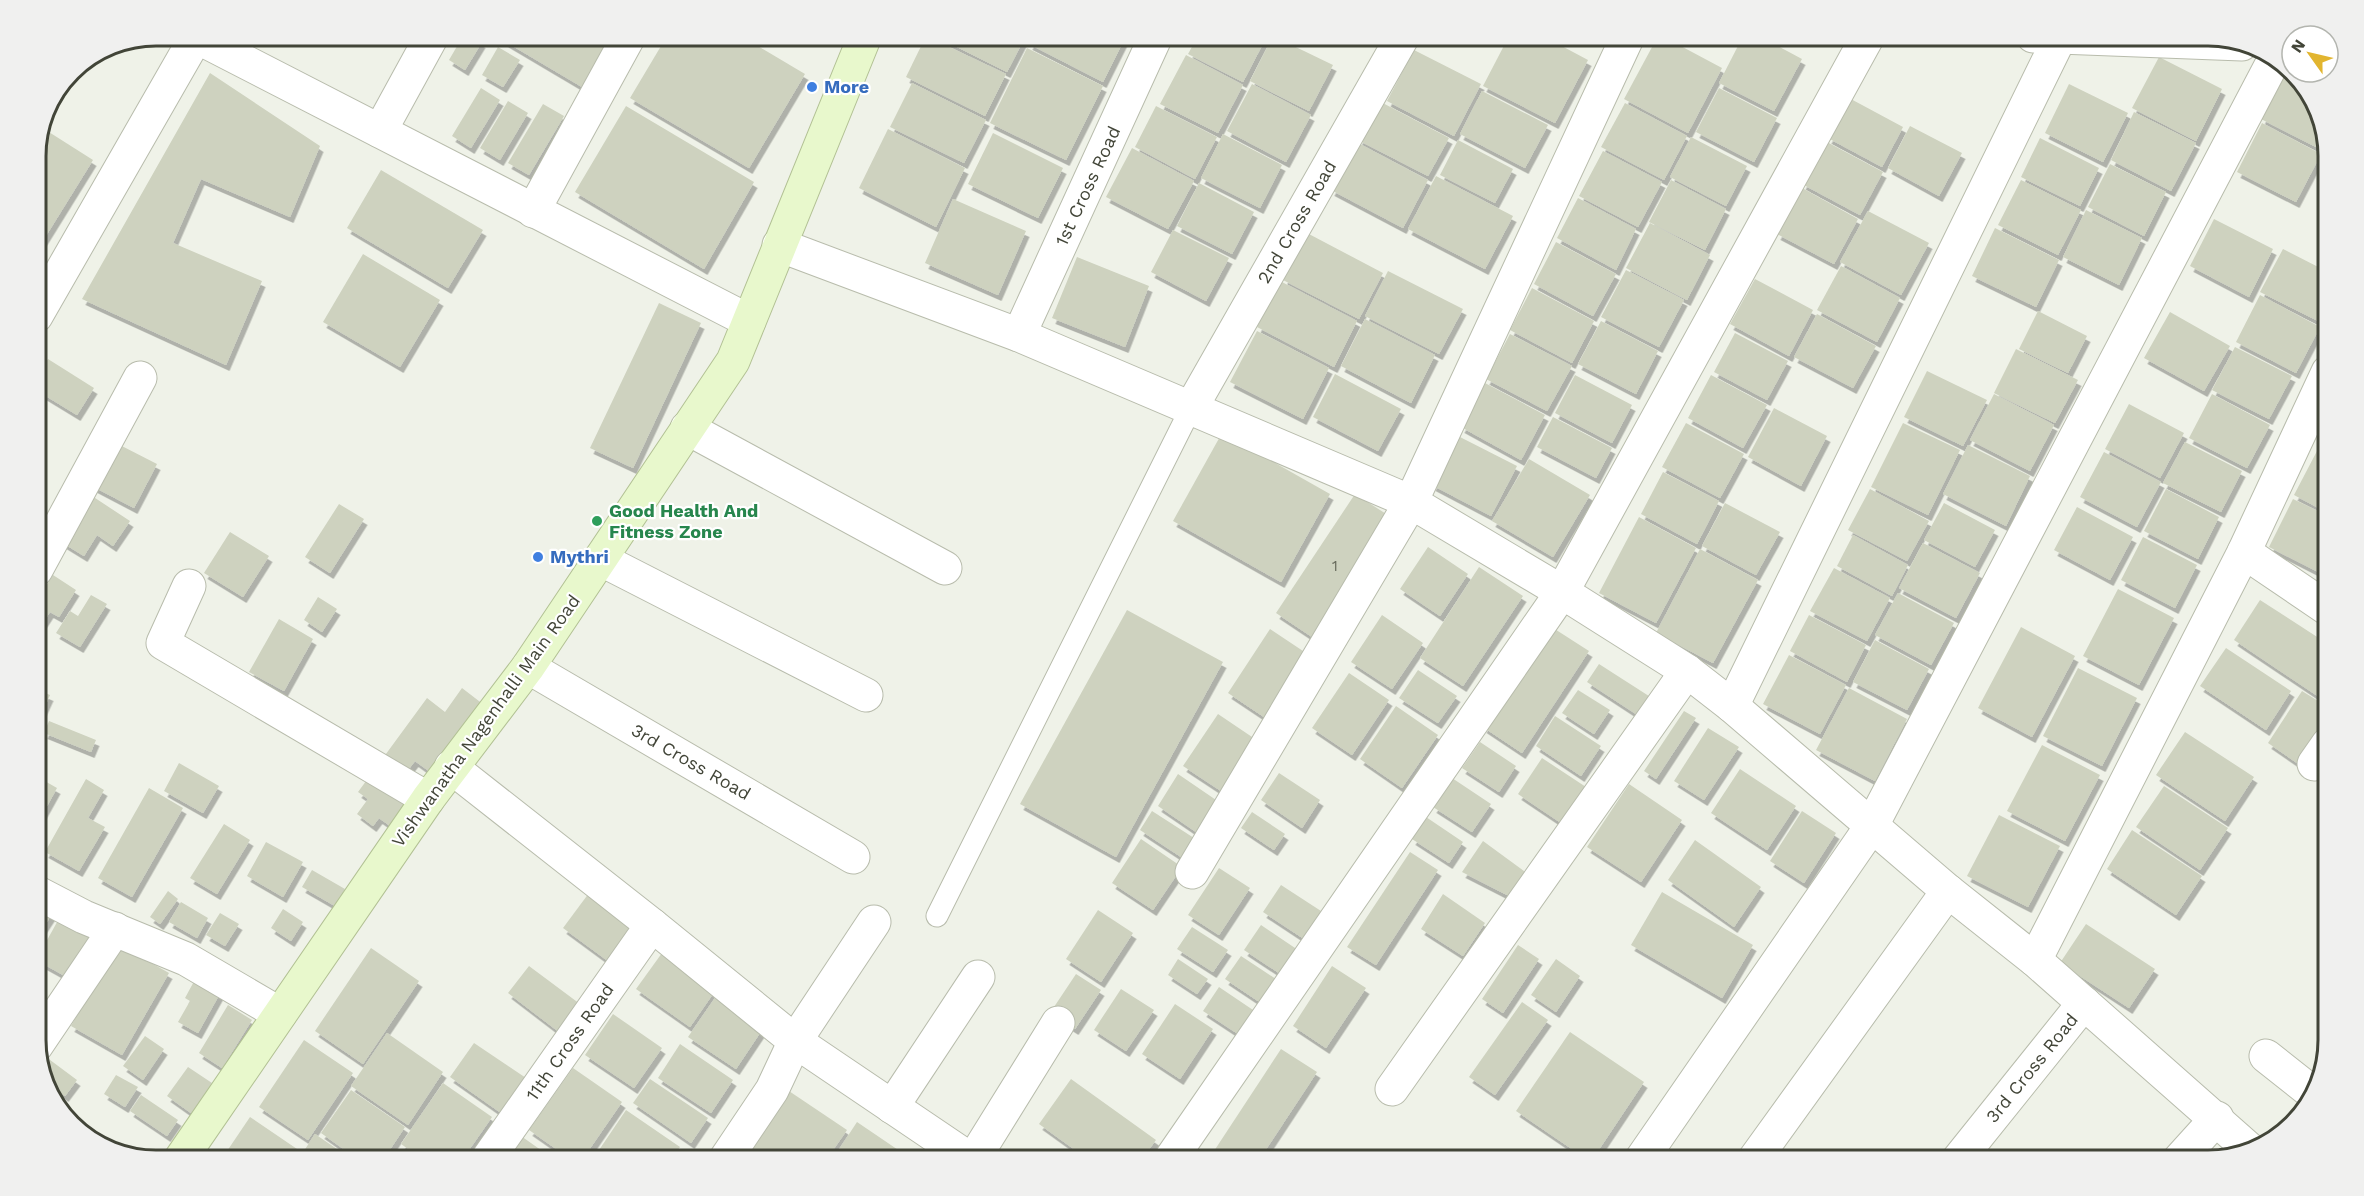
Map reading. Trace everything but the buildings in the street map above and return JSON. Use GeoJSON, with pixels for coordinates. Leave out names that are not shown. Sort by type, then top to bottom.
{"type":"FeatureCollection","features":[{"type":"Feature","properties":{"kind":"street"},"geometry":{"type":"LineString","coordinates":[[47,297],[189,46]]}},
{"type":"Feature","properties":{"kind":"street"},"geometry":{"type":"LineString","coordinates":[[214,46],[749,321]]}},
{"type":"Feature","properties":{"kind":"street"},"geometry":{"type":"LineString","coordinates":[[380,131],[427,46]]}},
{"type":"Feature","properties":{"kind":"street"},"geometry":{"type":"LineString","coordinates":[[533,211],[624,46]]}},
{"type":"Feature","properties":{"kind":"street","name":"Vishwanatha Nagenhalli Main Road"},"geometry":{"type":"LineString","coordinates":[[187,1150],[428,799],[528,667],[733,361],[861,46]]}},
{"type":"Feature","properties":{"kind":"street","name":"1st Cross Road"},"geometry":{"type":"LineString","coordinates":[[1019,335],[1151,46]]}},
{"type":"Feature","properties":{"kind":"street","name":"2nd Cross Road"},"geometry":{"type":"LineString","coordinates":[[1191,408],[1397,46]]}},
{"type":"Feature","properties":{"kind":"street"},"geometry":{"type":"LineString","coordinates":[[1192,872],[1412,502],[1623,46]]}},
{"type":"Feature","properties":{"kind":"street"},"geometry":{"type":"LineString","coordinates":[[1177,1150],[1562,592],[1862,46]]}},
{"type":"Feature","properties":{"kind":"street"},"geometry":{"type":"LineString","coordinates":[[1732,706],[2043,46]]}},
{"type":"Feature","properties":{"kind":"street"},"geometry":{"type":"LineString","coordinates":[[1648,1150],[1871,827],[2270,67]]}},
{"type":"Feature","properties":{"kind":"street"},"geometry":{"type":"LineString","coordinates":[[779,245],[1019,335],[1412,502],[1562,592],[1687,671],[1732,706],[1871,827],[2035,960],[2243,1143]]}},
{"type":"Feature","properties":{"kind":"street"},"geometry":{"type":"LineString","coordinates":[[47,550],[140,378]]}},
{"type":"Feature","properties":{"kind":"street"},"geometry":{"type":"LineString","coordinates":[[2035,960],[2244,552],[2317,395]]}},
{"type":"Feature","properties":{"kind":"street"},"geometry":{"type":"LineString","coordinates":[[687,428],[945,568]]}},
{"type":"Feature","properties":{"kind":"street"},"geometry":{"type":"LineString","coordinates":[[2244,552],[2318,602]]}},
{"type":"Feature","properties":{"kind":"street"},"geometry":{"type":"LineString","coordinates":[[600,559],[866,695]]}},
{"type":"Feature","properties":{"kind":"street"},"geometry":{"type":"LineString","coordinates":[[189,586],[163,643],[428,799]]}},
{"type":"Feature","properties":{"kind":"street","name":"3rd Cross Road"},"geometry":{"type":"LineString","coordinates":[[528,667],[853,857]]}},
{"type":"Feature","properties":{"kind":"street"},"geometry":{"type":"LineString","coordinates":[[1392,1089],[1687,671]]}},
{"type":"Feature","properties":{"kind":"street"},"geometry":{"type":"LineString","coordinates":[[451,767],[795,1041],[957,1150]]}},
{"type":"Feature","properties":{"kind":"street"},"geometry":{"type":"LineString","coordinates":[[1761,1150],[1948,891]]}},
{"type":"Feature","properties":{"kind":"street"},"geometry":{"type":"LineString","coordinates":[[47,898],[84,917],[186,959],[280,1014]]}},
{"type":"Feature","properties":{"kind":"street"},"geometry":{"type":"LineString","coordinates":[[732,1150],[772,1090],[795,1041],[874,922]]}},
{"type":"Feature","properties":{"kind":"street","name":"11th Cross Road"},"geometry":{"type":"LineString","coordinates":[[494,1150],[652,925]]}},
{"type":"Feature","properties":{"kind":"street"},"geometry":{"type":"LineString","coordinates":[[47,1030],[115,930]]}},
{"type":"Feature","properties":{"kind":"street"},"geometry":{"type":"LineString","coordinates":[[892,1107],[978,977]]}},
{"type":"Feature","properties":{"kind":"street","name":"3rd Cross Road"},"geometry":{"type":"LineString","coordinates":[[1966,1150],[2084,1003]]}},
{"type":"Feature","properties":{"kind":"street"},"geometry":{"type":"LineString","coordinates":[[978,1150],[1058,1023]]}},
{"type":"Feature","properties":{"kind":"street"},"geometry":{"type":"LineString","coordinates":[[2266,1056],[2306,1088]]}},
{"type":"Feature","properties":{"kind":"street"},"geometry":{"type":"LineString","coordinates":[[2188,1150],[2217,1118]]}},
{"type":"Feature","properties":{"kind":"lane"},"geometry":{"type":"LineString","coordinates":[[937,916],[1191,408]]}},
{"type":"Feature","properties":{"kind":"place","name":"More"},"geometry":{"type":"Point","coordinates":[812,87]}},
{"type":"Feature","properties":{"kind":"place","name":"Good Health And Fitness Zone"},"geometry":{"type":"Point","coordinates":[597,521]}},
{"type":"Feature","properties":{"kind":"place","name":"Mythri"},"geometry":{"type":"Point","coordinates":[538,557]}}]}
